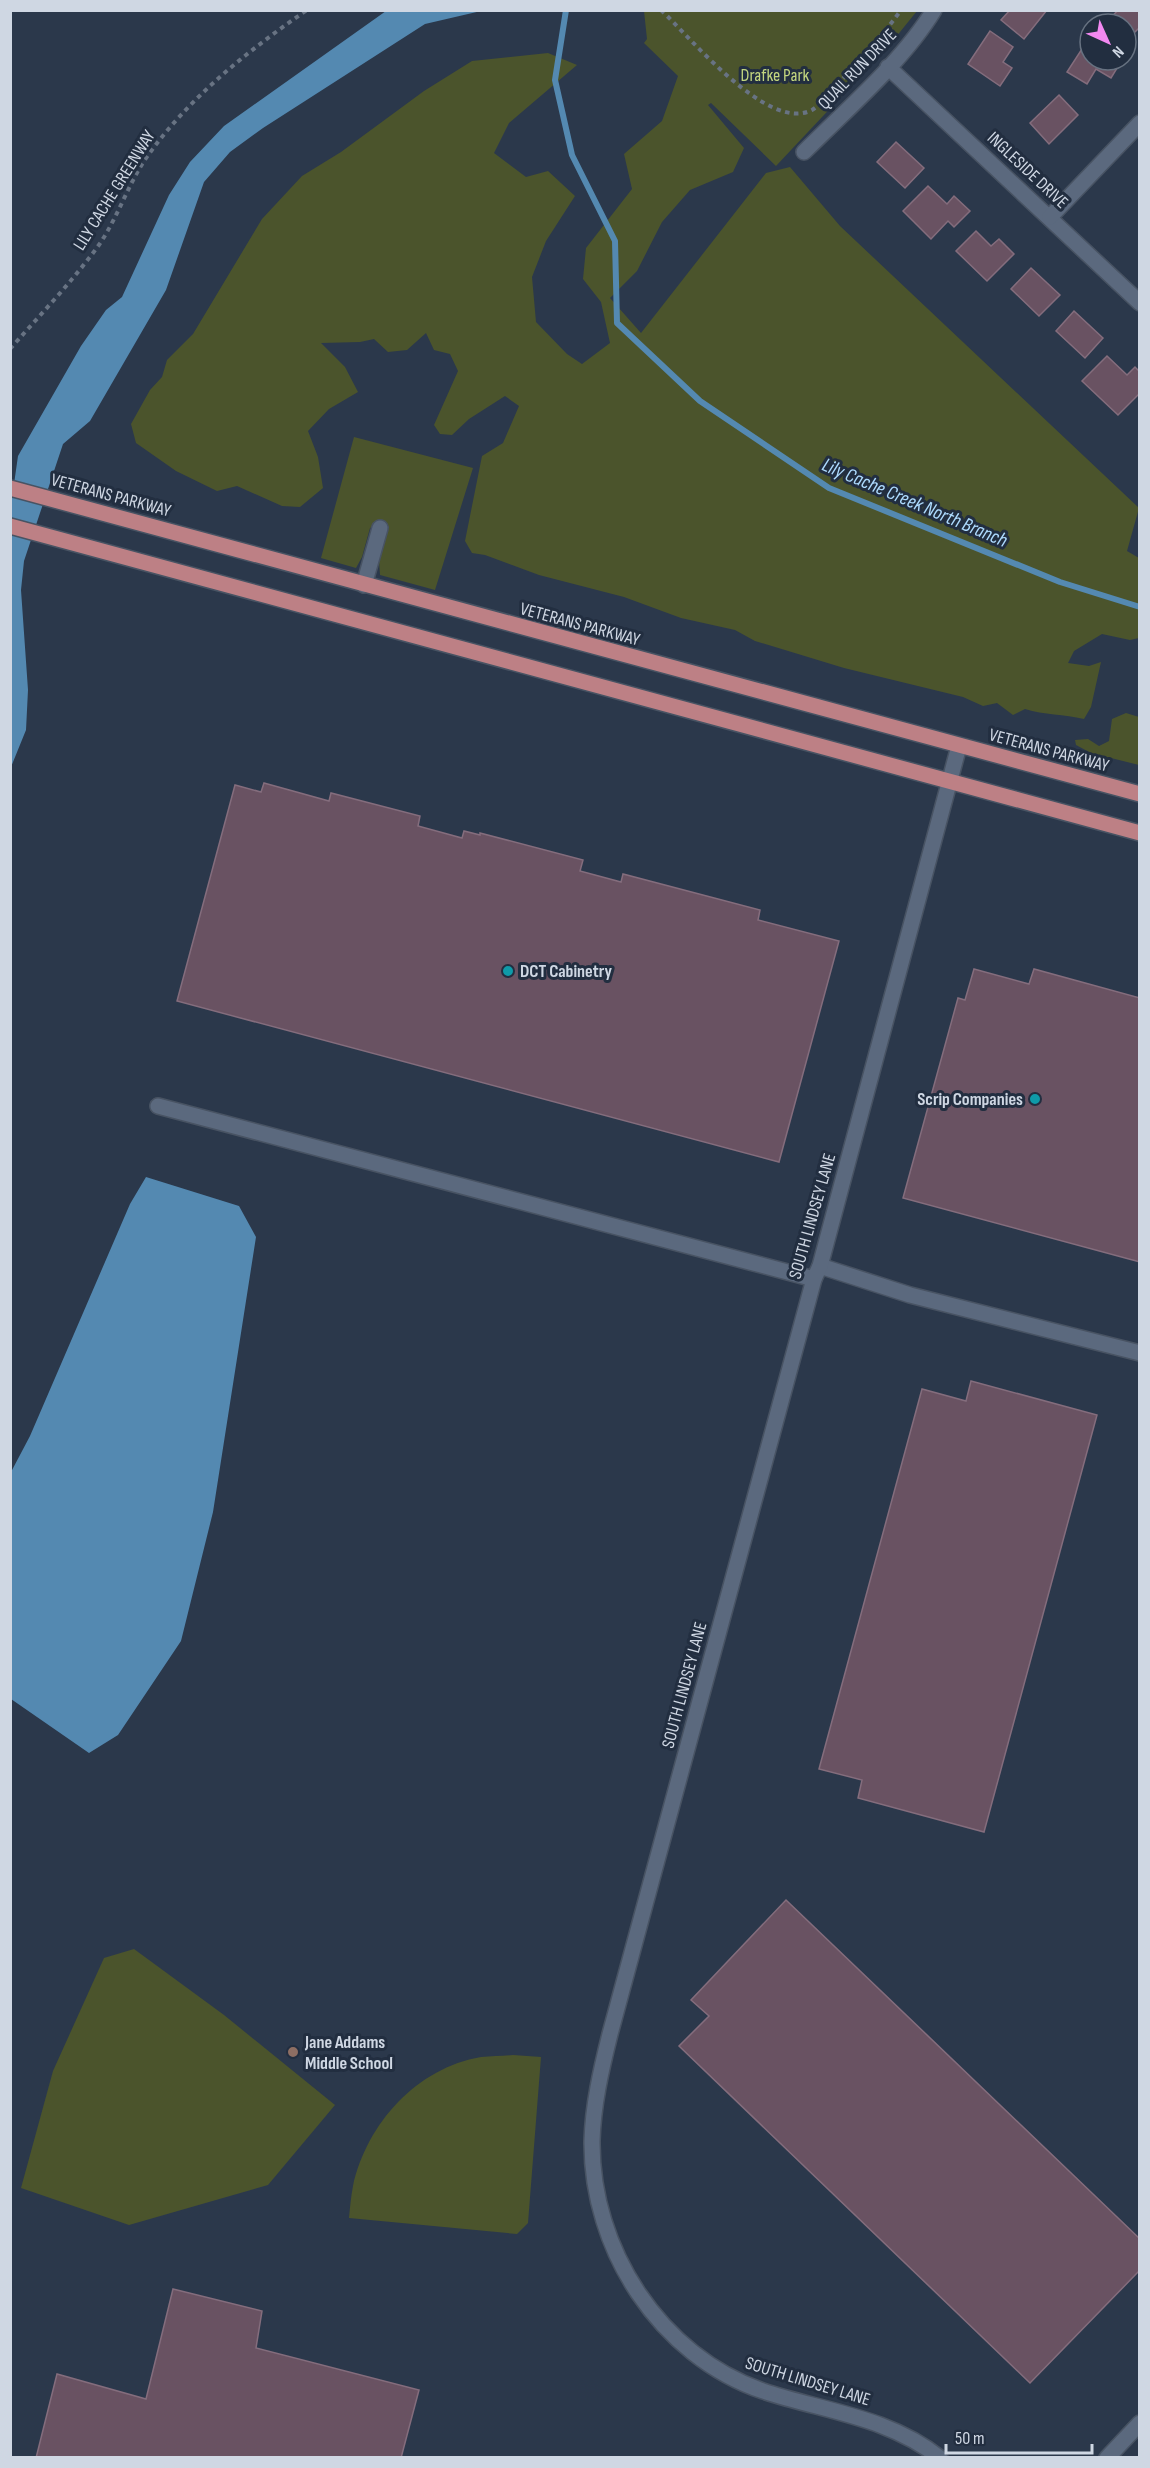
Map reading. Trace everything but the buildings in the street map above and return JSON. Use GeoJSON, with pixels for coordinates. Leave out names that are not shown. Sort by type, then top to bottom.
{"type":"FeatureCollection","features":[{"type":"Feature","properties":{"kind":"main road","name":"VETERANS PARKWAY"},"geometry":{"type":"LineString","coordinates":[[10,488],[1140,794]]}},
{"type":"Feature","properties":{"kind":"main road"},"geometry":{"type":"LineString","coordinates":[[10,526],[1140,833]]}},
{"type":"Feature","properties":{"kind":"street","name":"QUAIL RUN DRIVE"},"geometry":{"type":"LineString","coordinates":[[804,152],[888,67],[926,24],[934,10]]}},
{"type":"Feature","properties":{"kind":"street","name":"INGLESIDE DRIVE"},"geometry":{"type":"LineString","coordinates":[[888,67],[1050,216],[1140,303]]}},
{"type":"Feature","properties":{"kind":"street"},"geometry":{"type":"LineString","coordinates":[[1050,216],[1140,123]]}},
{"type":"Feature","properties":{"kind":"street"},"geometry":{"type":"LineString","coordinates":[[364,585],[380,528]]}},
{"type":"Feature","properties":{"kind":"street","name":"SOUTH LINDSEY LANE"},"geometry":{"type":"LineString","coordinates":[[940,2457],[906,2436],[876,2423],[762,2391],[726,2376],[688,2349],[644,2303],[610,2241],[595,2176],[592,2143],[595,2099],[604,2058],[959,746]]}},
{"type":"Feature","properties":{"kind":"street"},"geometry":{"type":"LineString","coordinates":[[158,1106],[1140,1353]]}},
{"type":"Feature","properties":{"kind":"street"},"geometry":{"type":"LineString","coordinates":[[1107,2457],[1140,2423]]}},
{"type":"Feature","properties":{"kind":"path","name":"LILY CACHE GREENWAY"},"geometry":{"type":"LineString","coordinates":[[10,350],[96,249],[114,222],[143,164],[181,116],[219,78],[265,39],[307,10]]}},
{"type":"Feature","properties":{"kind":"path"},"geometry":{"type":"LineString","coordinates":[[661,10],[741,88],[761,103],[780,112],[803,113],[813,109],[880,39],[901,10]]}},
{"type":"Feature","properties":{"kind":"green space","name":"Drafke Park"},"geometry":{"type":"Polygon","coordinates":[[[644,11],[917,11],[887,48],[776,166],[711,103],[708,105],[744,148],[733,172],[690,190],[662,222],[637,271],[610,298],[641,333],[766,173],[790,167],[840,226],[1139,508],[1127,551],[1139,558],[1139,638],[1130,640],[1102,634],[1074,651],[1068,663],[1089,666],[1101,662],[1091,707],[1084,719],[1025,709],[1013,715],[997,703],[983,706],[963,697],[844,668],[755,641],[735,630],[681,618],[624,597],[539,575],[485,555],[472,553],[465,541],[482,456],[503,443],[519,406],[505,396],[469,419],[452,435],[440,434],[434,425],[458,371],[450,354],[434,350],[426,333],[407,350],[388,352],[374,339],[360,342],[321,343],[345,367],[358,392],[329,409],[308,431],[318,457],[323,488],[300,507],[282,506],[237,486],[217,491],[176,471],[136,443],[131,424],[150,390],[162,377],[167,360],[193,334],[262,219],[302,176],[341,152],[424,91],[472,61],[548,53],[577,65],[509,123],[494,153],[526,177],[548,171],[575,196],[546,241],[532,277],[536,322],[567,354],[582,364],[610,343],[601,302],[583,279],[586,248],[632,189],[624,154],[662,121],[678,76],[644,43],[647,39],[644,11]]]}},
{"type":"Feature","properties":{"kind":"green space"},"geometry":{"type":"Polygon","coordinates":[[[354,437],[473,468],[435,590],[380,575],[379,560],[387,531],[385,526],[377,524],[370,528],[362,557],[356,568],[321,558],[354,437]]]}},
{"type":"Feature","properties":{"kind":"green space"},"geometry":{"type":"Polygon","coordinates":[[[1126,713],[1139,717],[1139,765],[1091,753],[1076,745],[1075,740],[1088,739],[1099,746],[1109,741],[1112,719],[1126,713]]]}},
{"type":"Feature","properties":{"kind":"green space"},"geometry":{"type":"Polygon","coordinates":[[[134,1949],[224,2015],[335,2105],[268,2185],[129,2225],[21,2188],[53,2071],[104,1958],[134,1949]]]}},
{"type":"Feature","properties":{"kind":"green space"},"geometry":{"type":"Polygon","coordinates":[[[513,2055],[541,2057],[528,2223],[517,2234],[349,2218],[353,2186],[360,2163],[383,2120],[398,2102],[436,2073],[458,2063],[481,2057],[513,2055]]]}},
{"type":"Feature","properties":{"kind":"water"},"geometry":{"type":"Polygon","coordinates":[[[386,11],[481,11],[425,24],[263,128],[230,152],[204,182],[166,290],[90,421],[63,444],[24,561],[21,590],[28,690],[26,730],[11,767],[10,512],[18,456],[81,346],[106,310],[122,297],[169,195],[190,162],[224,126],[386,11]]]}},
{"type":"Feature","properties":{"kind":"water"},"geometry":{"type":"Polygon","coordinates":[[[146,1177],[239,1206],[256,1237],[213,1512],[181,1641],[118,1735],[89,1753],[11,1699],[11,1472],[30,1436],[130,1204],[146,1177]]]}},
{"type":"Feature","properties":{"kind":"waterway","name":"Lily Cache Creek North Branch"},"geometry":{"type":"LineString","coordinates":[[566,10],[555,80],[572,155],[615,241],[617,323],[700,401],[829,488],[1060,582],[1140,607]]}},
{"type":"Feature","properties":{"kind":"place","name":"DCT Cabinetry"},"geometry":{"type":"Point","coordinates":[508,971]}},
{"type":"Feature","properties":{"kind":"place","name":"Scrip Companies"},"geometry":{"type":"Point","coordinates":[1035,1099]}},
{"type":"Feature","properties":{"kind":"place","name":"Jane Addams Middle School"},"geometry":{"type":"Point","coordinates":[293,2052]}}]}
